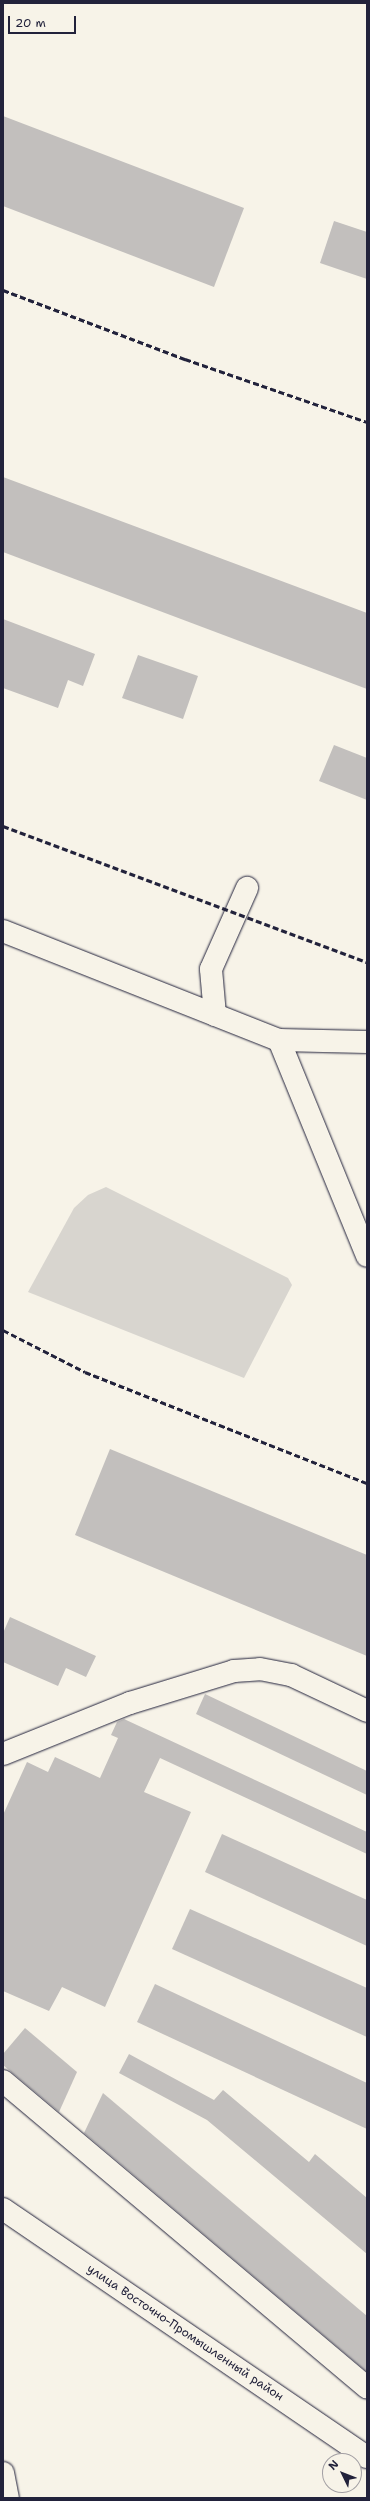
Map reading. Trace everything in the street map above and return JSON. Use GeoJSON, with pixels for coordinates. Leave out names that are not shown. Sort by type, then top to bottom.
{"type":"FeatureCollection","features":[{"type":"Feature","properties":{"kind":"street"},"geometry":{"type":"LineString","coordinates":[[215,1015],[211,969],[247,888]]}},
{"type":"Feature","properties":{"kind":"street"},"geometry":{"type":"LineString","coordinates":[[3,930],[279,1040],[367,1042]]}},
{"type":"Feature","properties":{"kind":"street"},"geometry":{"type":"LineString","coordinates":[[279,1040],[367,1256]]}},
{"type":"Feature","properties":{"kind":"street"},"geometry":{"type":"LineString","coordinates":[[3,1754],[130,1703],[234,1671],[260,1669],[291,1675],[367,1711]]}},
{"type":"Feature","properties":{"kind":"street"},"geometry":{"type":"LineString","coordinates":[[3,2081],[367,2388]]}},
{"type":"Feature","properties":{"kind":"street","name":"улица Восточно-Промышленный район"},"geometry":{"type":"LineString","coordinates":[[3,2209],[367,2457]]}},
{"type":"Feature","properties":{"kind":"street"},"geometry":{"type":"LineString","coordinates":[[3,2473],[8,2498]]}},
{"type":"Feature","properties":{"kind":"shaded area"},"geometry":{"type":"Polygon","coordinates":[[[106,1187],[288,1278],[292,1285],[244,1378],[28,1292],[74,1208],[88,1195],[106,1187]]]}},
{"type":"Feature","properties":{"kind":"building"},"geometry":{"type":"Polygon","coordinates":[[[3,116],[244,208],[214,287],[3,206],[3,116]]]}},
{"type":"Feature","properties":{"kind":"building"},"geometry":{"type":"Polygon","coordinates":[[[334,221],[367,232],[367,279],[320,263],[334,221]]]}},
{"type":"Feature","properties":{"kind":"building"},"geometry":{"type":"Polygon","coordinates":[[[3,477],[367,613],[367,689],[3,552],[3,477]]]}},
{"type":"Feature","properties":{"kind":"building"},"geometry":{"type":"Polygon","coordinates":[[[3,619],[95,654],[83,686],[68,680],[58,708],[3,688],[3,619]]]}},
{"type":"Feature","properties":{"kind":"building"},"geometry":{"type":"Polygon","coordinates":[[[138,655],[198,676],[183,719],[122,698],[138,655]]]}},
{"type":"Feature","properties":{"kind":"building"},"geometry":{"type":"Polygon","coordinates":[[[334,745],[367,758],[367,800],[319,781],[334,745]]]}},
{"type":"Feature","properties":{"kind":"building"},"geometry":{"type":"Polygon","coordinates":[[[110,1449],[367,1555],[367,1656],[75,1535],[110,1449]]]}},
{"type":"Feature","properties":{"kind":"building"},"geometry":{"type":"Polygon","coordinates":[[[10,1617],[96,1656],[86,1677],[66,1668],[58,1686],[3,1662],[3,1633],[10,1617]]]}},
{"type":"Feature","properties":{"kind":"building"},"geometry":{"type":"Polygon","coordinates":[[[205,1694],[367,1771],[367,1795],[196,1714],[205,1694]]]}},
{"type":"Feature","properties":{"kind":"building"},"geometry":{"type":"Polygon","coordinates":[[[124,1719],[367,1832],[367,1854],[160,1758],[144,1792],[191,1812],[105,2007],[62,1987],[49,2011],[3,1991],[3,1815],[27,1762],[48,1772],[55,1757],[100,1778],[118,1738],[111,1735],[117,1722],[124,1719]]]}},
{"type":"Feature","properties":{"kind":"building"},"geometry":{"type":"Polygon","coordinates":[[[222,1834],[367,1900],[367,1946],[205,1872],[222,1834]]]}},
{"type":"Feature","properties":{"kind":"building"},"geometry":{"type":"Polygon","coordinates":[[[190,1909],[367,1988],[367,2037],[172,1949],[190,1909]]]}},
{"type":"Feature","properties":{"kind":"building"},"geometry":{"type":"Polygon","coordinates":[[[155,1984],[367,2083],[367,2129],[137,2022],[155,1984]]]}},
{"type":"Feature","properties":{"kind":"building"},"geometry":{"type":"Polygon","coordinates":[[[25,2028],[77,2072],[59,2112],[3,2065],[3,2054],[25,2028]]]}},
{"type":"Feature","properties":{"kind":"building"},"geometry":{"type":"Polygon","coordinates":[[[129,2054],[214,2100],[223,2090],[309,2162],[315,2154],[367,2198],[367,2254],[207,2120],[119,2073],[129,2054]]]}},
{"type":"Feature","properties":{"kind":"building"},"geometry":{"type":"Polygon","coordinates":[[[103,2093],[367,2316],[367,2372],[84,2133],[103,2093]]]}},
{"type":"Feature","properties":{"kind":"railway"},"geometry":{"type":"LineString","coordinates":[[3,290],[185,359],[367,422]]}},
{"type":"Feature","properties":{"kind":"railway"},"geometry":{"type":"LineString","coordinates":[[3,826],[367,962]]}},
{"type":"Feature","properties":{"kind":"railway"},"geometry":{"type":"LineString","coordinates":[[3,1330],[85,1372],[367,1483]]}}]}
